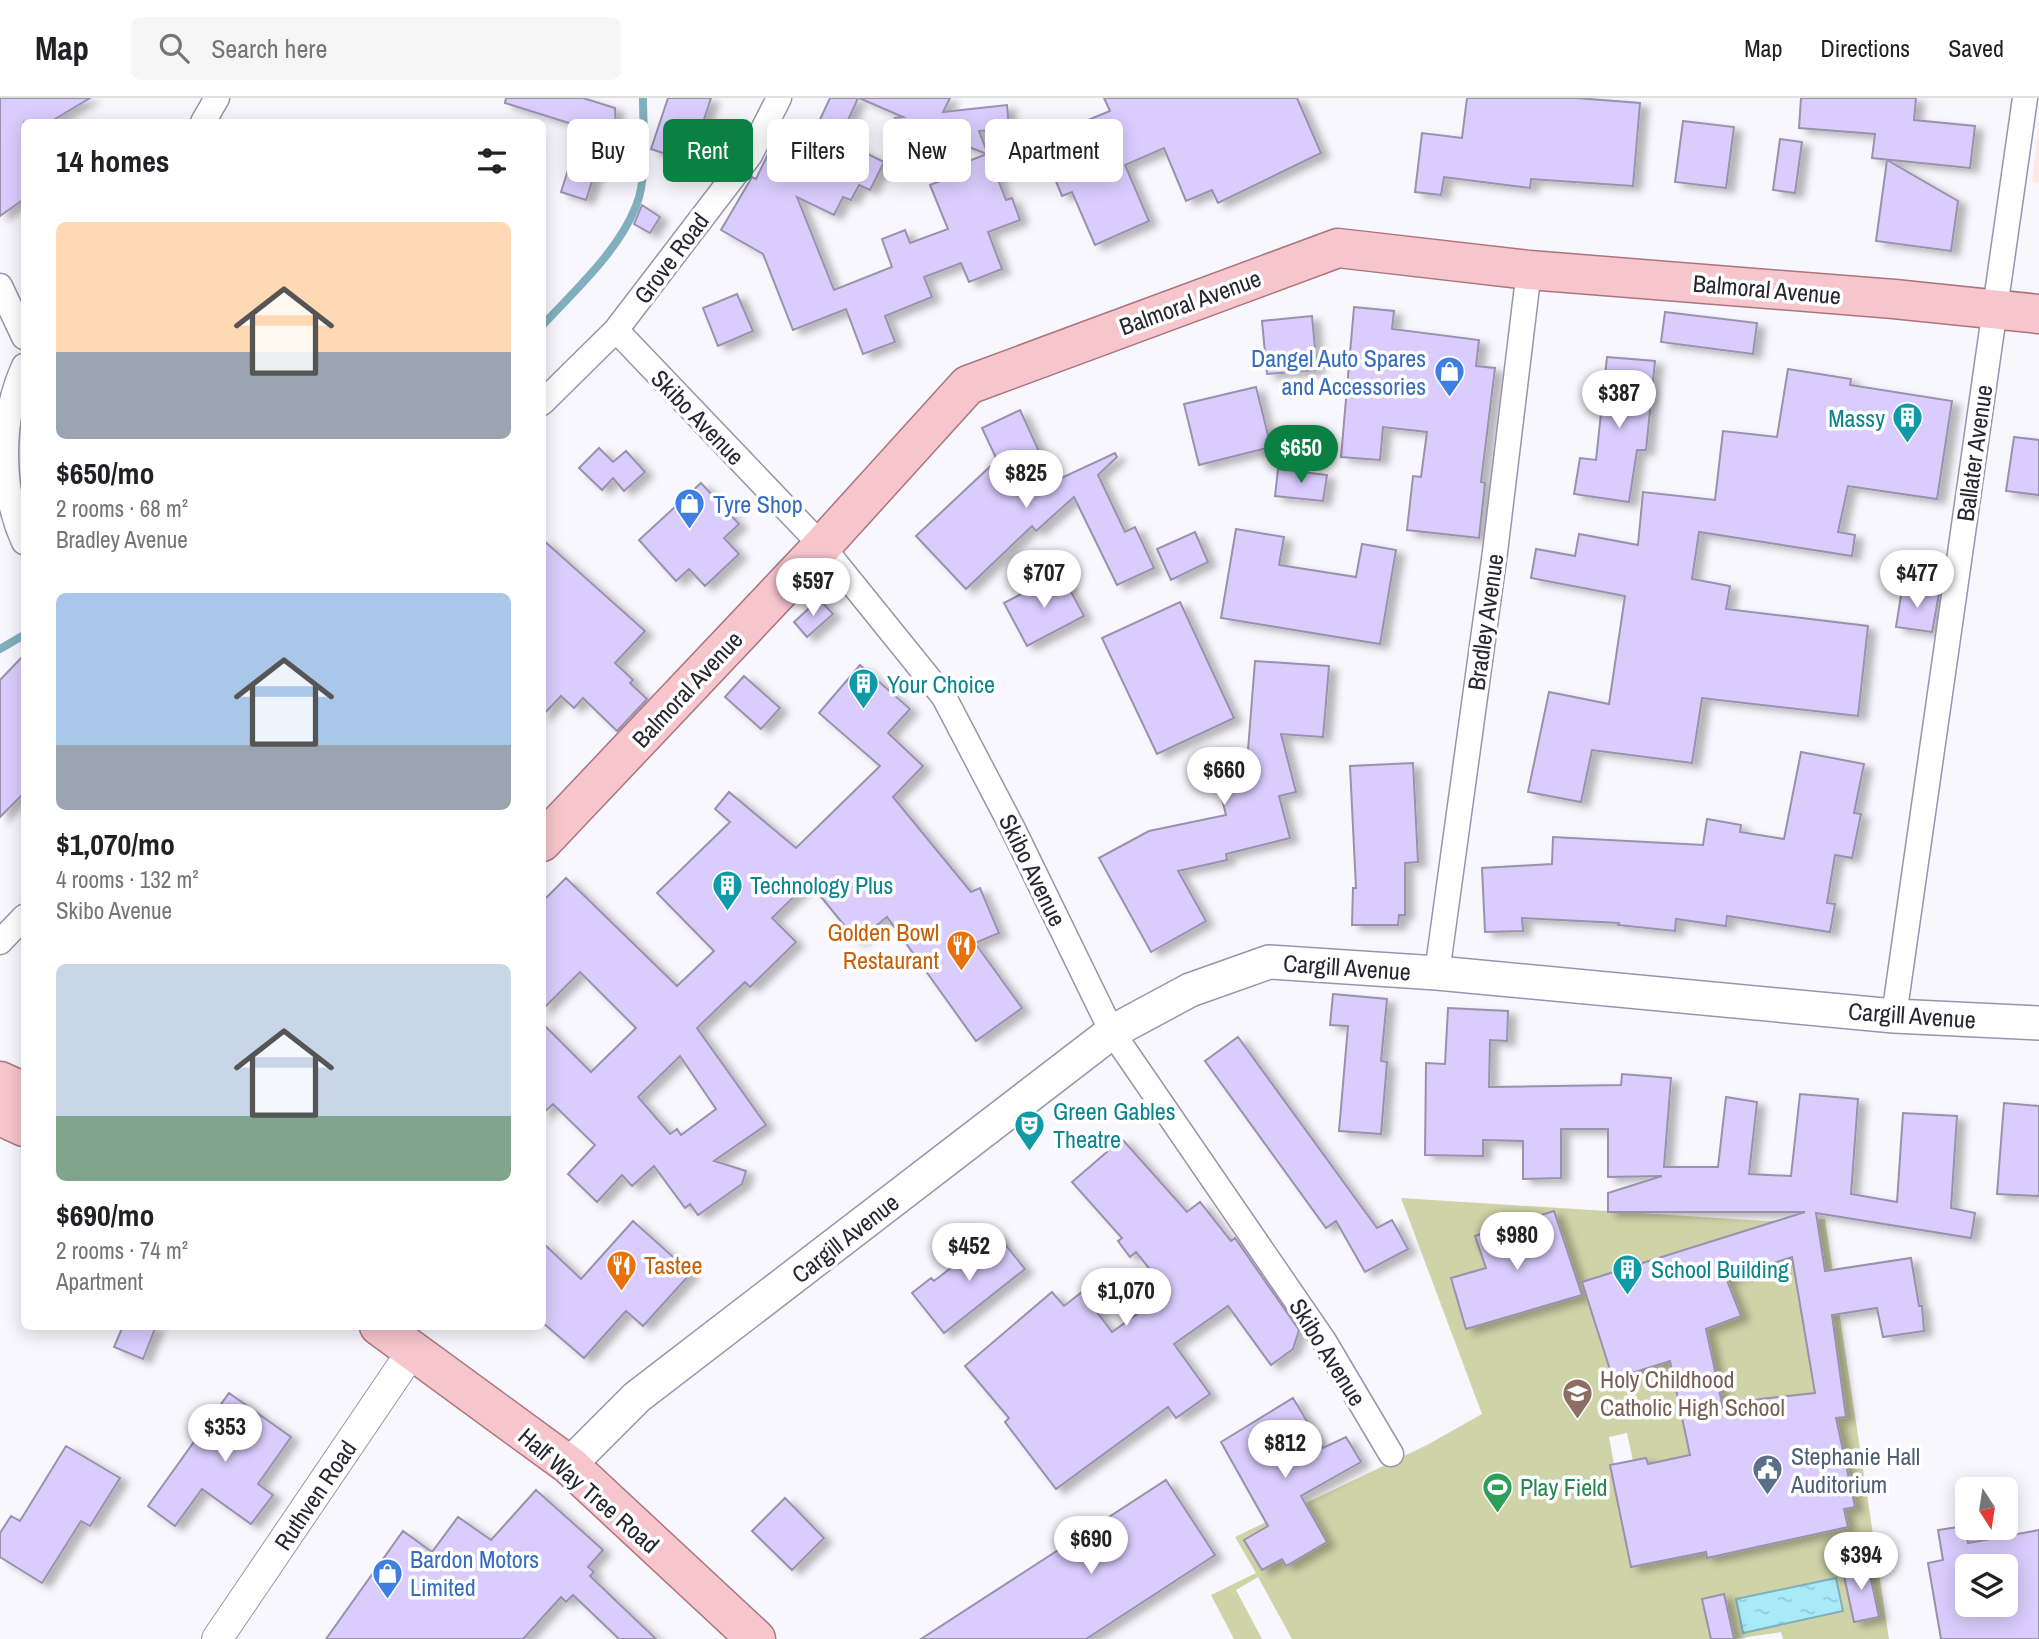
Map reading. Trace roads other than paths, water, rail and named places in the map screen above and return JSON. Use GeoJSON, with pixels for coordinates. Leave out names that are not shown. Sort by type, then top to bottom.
{"type":"FeatureCollection","features":[{"type":"Feature","properties":{"kind":"main road","name":"Balmoral Avenue"},"geometry":{"type":"LineString","coordinates":[[546,838],[822,546],[968,385],[1338,248],[1529,270],[2039,314]]}},
{"type":"Feature","properties":{"kind":"main road","name":"Cargill Avenue"},"geometry":{"type":"LineString","coordinates":[[569,1465],[637,1397],[1112,1031],[1190,990],[1269,962],[1437,973],[1894,1016],[2039,1023]]}},
{"type":"Feature","properties":{"kind":"main road"},"geometry":{"type":"LineString","coordinates":[[0,1081],[21,1091]]}},
{"type":"Feature","properties":{"kind":"main road"},"geometry":{"type":"LineString","coordinates":[[0,1116],[21,1126]]}},
{"type":"Feature","properties":{"kind":"main road","name":"Half Way Tree Road"},"geometry":{"type":"LineString","coordinates":[[385,1330],[569,1465],[756,1639]]}},
{"type":"Feature","properties":{"kind":"street"},"geometry":{"type":"LineString","coordinates":[[205,119],[217,98]]}},
{"type":"Feature","properties":{"kind":"street","name":"Grove Road"},"geometry":{"type":"LineString","coordinates":[[546,399],[615,330],[750,155],[779,98]]}},
{"type":"Feature","properties":{"kind":"street","name":"Ballater Avenue"},"geometry":{"type":"LineString","coordinates":[[1894,1016],[2025,98]]}},
{"type":"Feature","properties":{"kind":"street","name":"Bradley Avenue"},"geometry":{"type":"LineString","coordinates":[[1437,973],[1495,552],[1529,270]]}},
{"type":"Feature","properties":{"kind":"street"},"geometry":{"type":"LineString","coordinates":[[0,286],[21,331]]}},
{"type":"Feature","properties":{"kind":"street","name":"Skibo Avenue"},"geometry":{"type":"LineString","coordinates":[[615,330],[822,546],[944,696],[1112,1031],[1324,1341],[1391,1454]]}},
{"type":"Feature","properties":{"kind":"street"},"geometry":{"type":"LineString","coordinates":[[21,373],[14,388],[5,430],[4,489],[21,534]]}},
{"type":"Feature","properties":{"kind":"street"},"geometry":{"type":"LineString","coordinates":[[0,942],[21,920]]}},
{"type":"Feature","properties":{"kind":"street","name":"Ruthven Road"},"geometry":{"type":"LineString","coordinates":[[217,1639],[413,1350]]}},
{"type":"Feature","properties":{"kind":"water"},"geometry":{"type":"Polygon","coordinates":[[[1836,1578],[1843,1611],[1743,1633],[1736,1599],[1836,1578]]]}},
{"type":"Feature","properties":{"kind":"waterway"},"geometry":{"type":"LineString","coordinates":[[546,322],[607,255],[636,206],[643,168],[643,98]]}},
{"type":"Feature","properties":{"kind":"waterway"},"geometry":{"type":"LineString","coordinates":[[0,649],[21,637]]}},
{"type":"Feature","properties":{"kind":"place","name":"Dangel Auto Spares and Accessories"},"geometry":{"type":"Point","coordinates":[1449,399]}},
{"type":"Feature","properties":{"kind":"place","name":"Massy"},"geometry":{"type":"Point","coordinates":[1908,445]}},
{"type":"Feature","properties":{"kind":"place","name":"Tyre Shop"},"geometry":{"type":"Point","coordinates":[690,531]}},
{"type":"Feature","properties":{"kind":"place","name":"Your Choice"},"geometry":{"type":"Point","coordinates":[864,711]}},
{"type":"Feature","properties":{"kind":"place","name":"Technology Plus"},"geometry":{"type":"Point","coordinates":[727,912]}},
{"type":"Feature","properties":{"kind":"place","name":"Golden Bowl Restaurant"},"geometry":{"type":"Point","coordinates":[962,973]}},
{"type":"Feature","properties":{"kind":"place","name":"Green Gables Theatre"},"geometry":{"type":"Point","coordinates":[1030,1152]}},
{"type":"Feature","properties":{"kind":"place","name":"Tastee"},"geometry":{"type":"Point","coordinates":[621,1292]}},
{"type":"Feature","properties":{"kind":"place","name":"School Building"},"geometry":{"type":"Point","coordinates":[1628,1296]}},
{"type":"Feature","properties":{"kind":"place","name":"Holy Childhood Catholic High School"},"geometry":{"type":"Point","coordinates":[1577,1420]}},
{"type":"Feature","properties":{"kind":"place","name":"Stephanie Hall Auditorium"},"geometry":{"type":"Point","coordinates":[1768,1497]}},
{"type":"Feature","properties":{"kind":"place","name":"Play Field"},"geometry":{"type":"Point","coordinates":[1497,1514]}},
{"type":"Feature","properties":{"kind":"place","name":"Bardon Motors Limited"},"geometry":{"type":"Point","coordinates":[387,1600]}}]}
